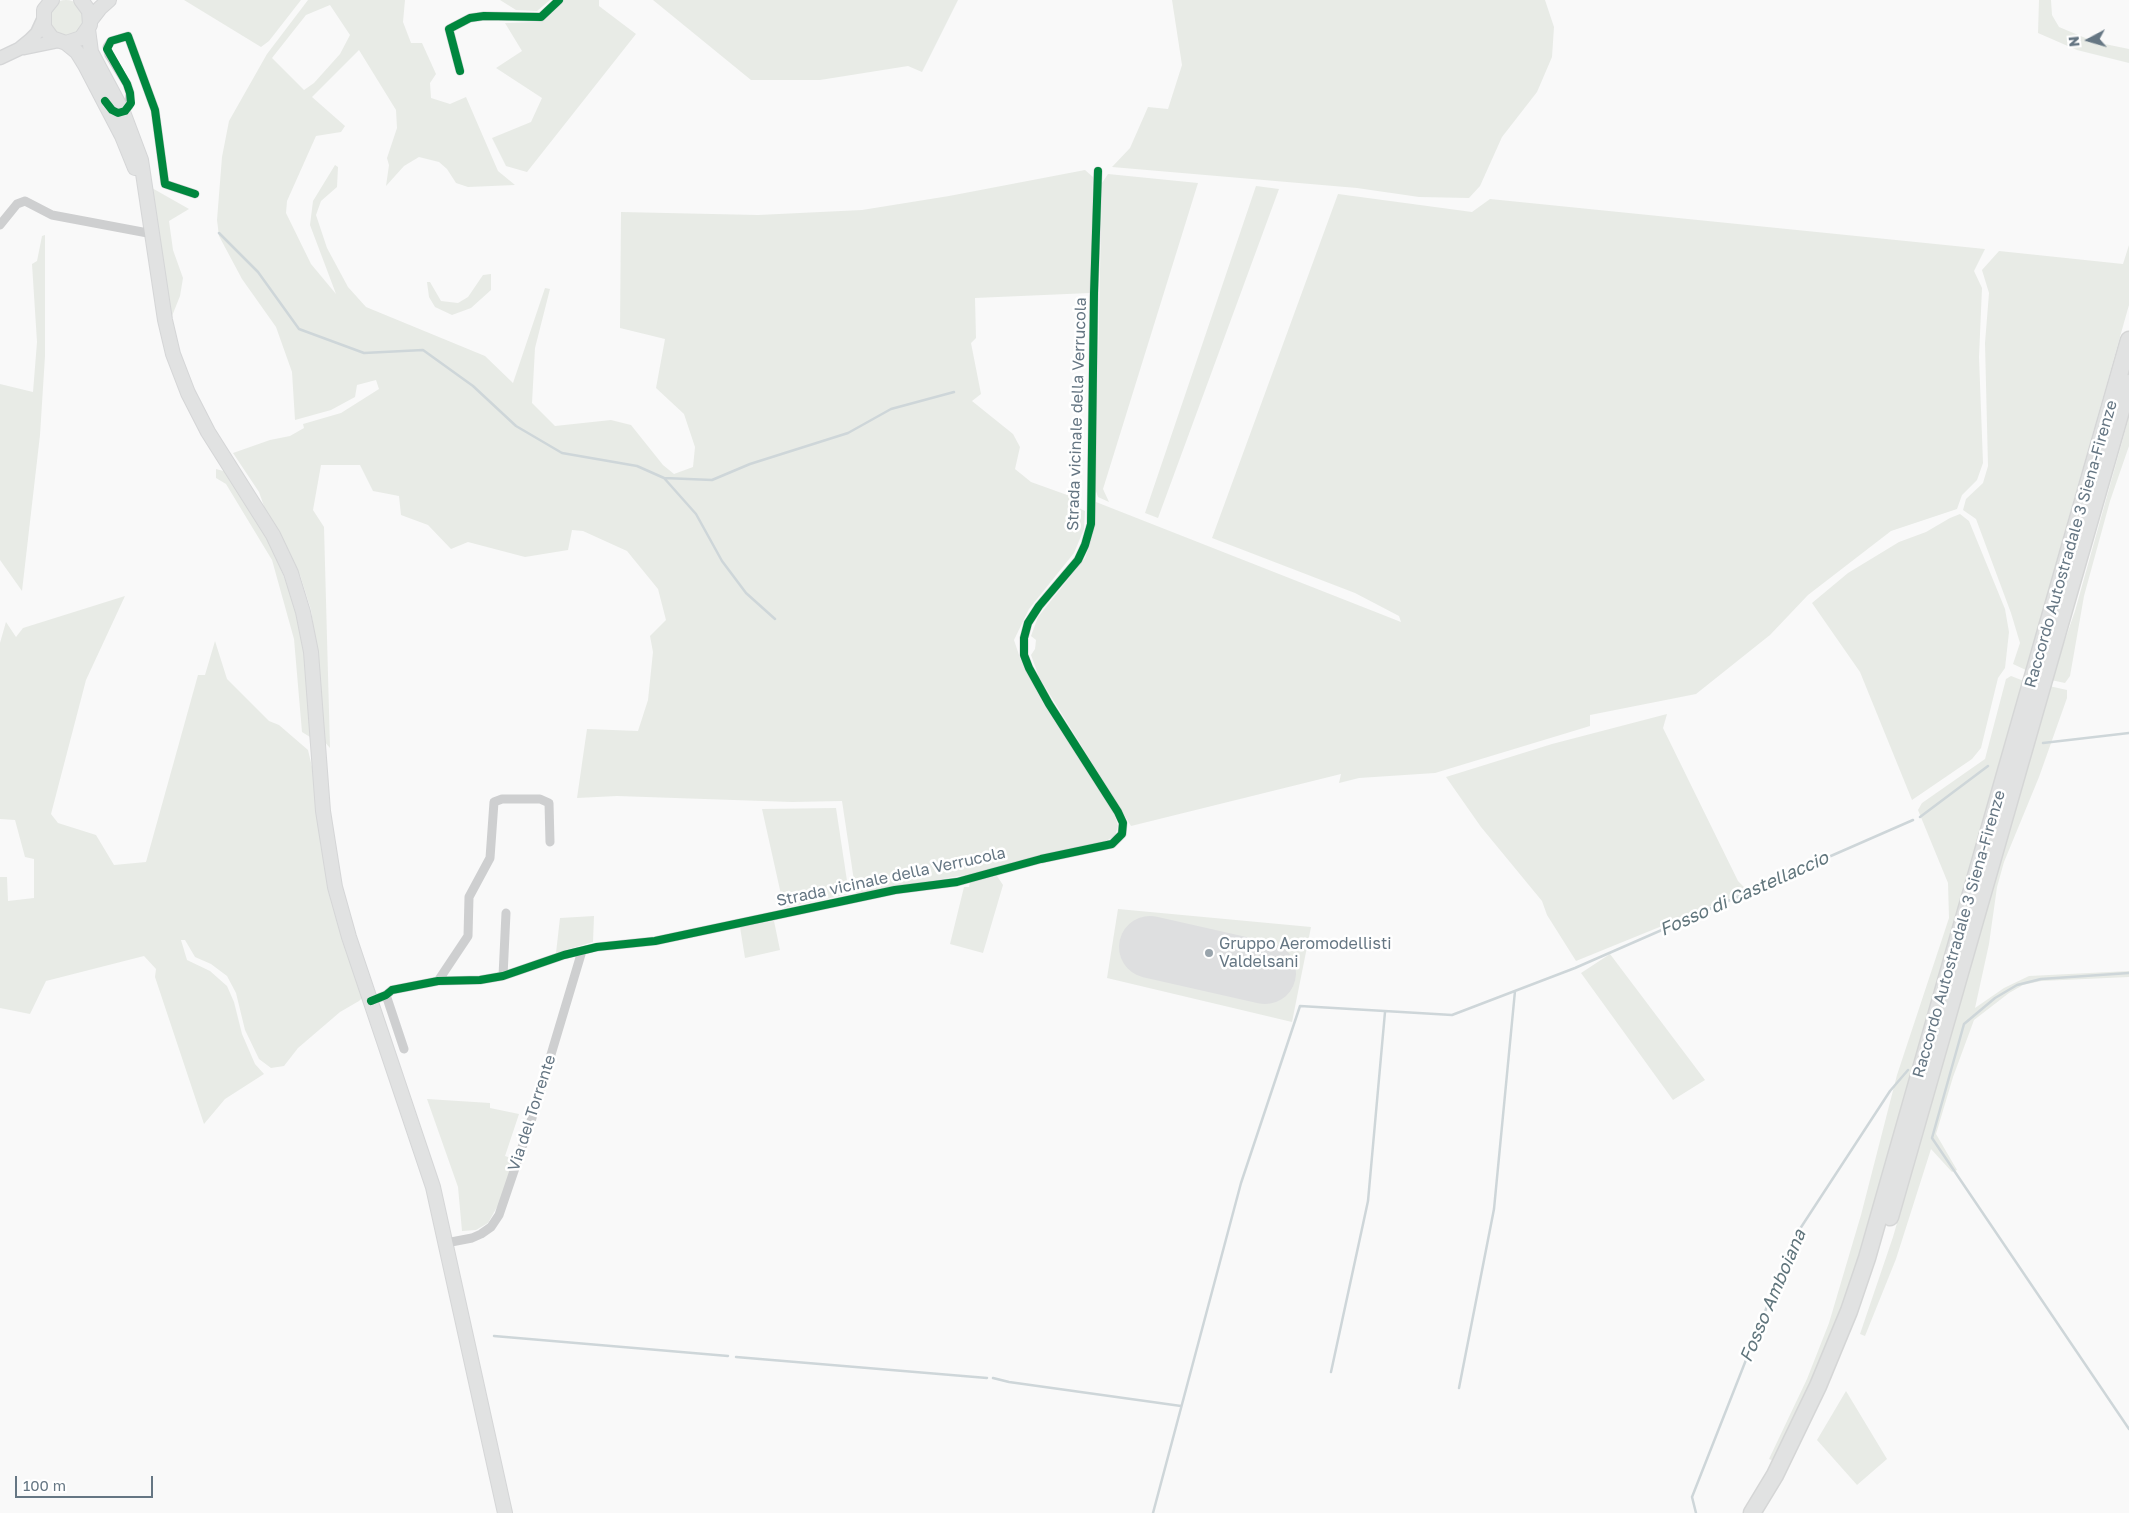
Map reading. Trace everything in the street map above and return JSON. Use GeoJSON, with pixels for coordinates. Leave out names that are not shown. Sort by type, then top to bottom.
{"type":"FeatureCollection","features":[{"type":"Feature","properties":{"kind":"highway","name":"Raccordo Autostradale 3 Siena-Firenze"},"geometry":{"type":"LineString","coordinates":[[1752,1513],[1775,1475],[1818,1386],[1849,1311],[1867,1258],[2129,340]]}},
{"type":"Feature","properties":{"kind":"highway","name":"Raccordo Autostradale 3 Siena-Firenze"},"geometry":{"type":"LineString","coordinates":[[1765,1513],[1818,1411],[1844,1352],[1875,1268],[2129,383]]}},
{"type":"Feature","properties":{"kind":"main road"},"geometry":{"type":"LineString","coordinates":[[81,0],[100,0]]}},
{"type":"Feature","properties":{"kind":"main road"},"geometry":{"type":"LineString","coordinates":[[81,0],[88,8],[91,52],[131,157],[149,211]]}},
{"type":"Feature","properties":{"kind":"main road"},"geometry":{"type":"LineString","coordinates":[[0,58],[20,49],[81,38],[100,8],[109,0]]}},
{"type":"Feature","properties":{"kind":"main road"},"geometry":{"type":"LineString","coordinates":[[20,49],[37,33],[49,2]]}},
{"type":"Feature","properties":{"kind":"main road"},"geometry":{"type":"LineString","coordinates":[[43,20],[47,33],[62,42],[83,60],[109,97],[123,112],[141,160],[165,320],[173,354],[188,394],[208,432],[273,535],[291,573],[303,612],[311,652],[323,811],[330,861],[339,904],[433,1187],[505,1513]]}},
{"type":"Feature","properties":{"kind":"street"},"geometry":{"type":"LineString","coordinates":[[460,71],[449,29],[470,18],[484,16],[540,17],[558,0]]}},
{"type":"Feature","properties":{"kind":"street"},"geometry":{"type":"LineString","coordinates":[[123,112],[129,106],[131,97],[127,84],[109,55],[107,47],[111,41],[128,36],[154,106],[165,184],[195,194]]}},
{"type":"Feature","properties":{"kind":"street"},"geometry":{"type":"LineString","coordinates":[[109,97],[122,85],[120,73]]}},
{"type":"Feature","properties":{"kind":"street","name":"Strada vicinale della Verrucola"},"geometry":{"type":"LineString","coordinates":[[582,951],[597,947],[655,940],[895,890],[957,882],[1041,859],[1112,844],[1122,834],[1122,823],[1118,812],[1049,704],[1024,655],[1024,638],[1028,623],[1039,606],[1078,560],[1085,545],[1090,524],[1098,171]]}},
{"type":"Feature","properties":{"kind":"street"},"geometry":{"type":"LineString","coordinates":[[0,225],[17,204],[25,201],[52,215],[152,234]]}},
{"type":"Feature","properties":{"kind":"street"},"geometry":{"type":"LineString","coordinates":[[438,981],[468,936],[469,897],[490,858],[494,802],[502,799],[540,799],[548,803],[550,842]]}},
{"type":"Feature","properties":{"kind":"street"},"geometry":{"type":"LineString","coordinates":[[503,976],[506,912]]}},
{"type":"Feature","properties":{"kind":"street"},"geometry":{"type":"LineString","coordinates":[[371,1001],[386,995],[392,990],[438,981],[480,980],[503,976],[564,955],[582,951]]}},
{"type":"Feature","properties":{"kind":"street","name":"Via del Torrente"},"geometry":{"type":"LineString","coordinates":[[446,1242],[472,1238],[481,1234],[491,1227],[499,1214],[532,1118],[582,951]]}},
{"type":"Feature","properties":{"kind":"street"},"geometry":{"type":"LineString","coordinates":[[386,995],[404,1049]]}},
{"type":"Feature","properties":{"kind":"shaded area"},"geometry":{"type":"Polygon","coordinates":[[[66,0],[73,1],[79,5],[83,11],[83,25],[79,31],[73,35],[66,36],[59,35],[53,31],[49,25],[48,18],[49,11],[53,5],[59,1],[66,0]]]}},
{"type":"Feature","properties":{"kind":"shaded area"},"geometry":{"type":"Polygon","coordinates":[[[184,0],[301,0],[269,41],[261,47],[184,0]]]}},
{"type":"Feature","properties":{"kind":"shaded area"},"geometry":{"type":"Polygon","coordinates":[[[308,0],[405,0],[403,22],[411,43],[422,43],[436,74],[430,83],[431,98],[450,104],[466,97],[498,171],[515,185],[468,187],[456,183],[447,169],[439,162],[419,157],[404,166],[386,186],[389,165],[387,158],[397,128],[396,110],[359,50],[312,97],[345,126],[341,132],[316,136],[287,201],[286,213],[311,264],[336,294],[310,225],[313,201],[335,165],[338,167],[337,187],[321,201],[316,215],[327,248],[348,287],[366,307],[485,356],[513,383],[545,288],[550,289],[535,348],[532,403],[555,426],[611,420],[631,425],[663,465],[674,474],[693,467],[695,447],[684,414],[656,388],[665,339],[620,328],[621,212],[758,215],[862,210],[949,196],[1085,170],[1093,177],[1090,293],[975,298],[976,338],[971,343],[981,394],[972,401],[1013,434],[1020,447],[1015,469],[1031,482],[1081,500],[1079,508],[1085,511],[1084,529],[1074,553],[1029,609],[1014,640],[1020,658],[1043,703],[1114,812],[1118,826],[1115,836],[1104,842],[971,874],[856,894],[842,801],[792,802],[617,796],[577,798],[587,729],[638,731],[648,700],[653,652],[650,636],[666,620],[658,589],[627,551],[583,531],[572,530],[568,550],[525,557],[468,542],[451,549],[428,525],[401,515],[399,496],[373,491],[360,465],[321,465],[313,510],[324,527],[330,748],[323,740],[317,653],[311,610],[300,575],[266,512],[259,492],[233,453],[270,440],[290,436],[304,428],[303,424],[341,413],[379,389],[376,380],[357,385],[355,397],[331,410],[295,420],[292,372],[276,327],[242,279],[219,236],[217,220],[222,157],[229,121],[267,54],[308,0]],[[330,5],[306,15],[272,58],[304,90],[314,83],[340,54],[350,35],[330,5]]]}},
{"type":"Feature","properties":{"kind":"shaded area"},"geometry":{"type":"Polygon","coordinates":[[[500,0],[550,0],[537,11],[516,10],[500,0]]]}},
{"type":"Feature","properties":{"kind":"shaded area"},"geometry":{"type":"Polygon","coordinates":[[[564,0],[599,0],[599,6],[636,34],[527,172],[506,166],[492,138],[531,122],[542,98],[496,68],[522,51],[505,23],[543,20],[564,0]]]}},
{"type":"Feature","properties":{"kind":"shaded area"},"geometry":{"type":"Polygon","coordinates":[[[653,0],[958,0],[922,72],[908,66],[820,80],[751,80],[653,0]]]}},
{"type":"Feature","properties":{"kind":"shaded area"},"geometry":{"type":"Polygon","coordinates":[[[1172,0],[1545,0],[1554,27],[1552,57],[1537,92],[1502,137],[1480,186],[1469,198],[1419,197],[1357,188],[1112,167],[1130,148],[1148,107],[1168,109],[1182,65],[1172,0]]]}},
{"type":"Feature","properties":{"kind":"shaded area"},"geometry":{"type":"Polygon","coordinates":[[[2039,0],[2051,0],[2052,15],[2059,27],[2095,42],[2129,49],[2129,63],[2077,50],[2038,33],[2039,0]]]}},
{"type":"Feature","properties":{"kind":"shaded area"},"geometry":{"type":"Polygon","coordinates":[[[1108,174],[1198,183],[1103,489],[1109,502],[1098,497],[1095,488],[1102,183],[1108,174]]]}},
{"type":"Feature","properties":{"kind":"shaded area"},"geometry":{"type":"Polygon","coordinates":[[[1256,186],[1279,189],[1158,518],[1145,513],[1256,186]]]}},
{"type":"Feature","properties":{"kind":"shaded area"},"geometry":{"type":"Polygon","coordinates":[[[152,188],[189,209],[169,221],[173,250],[183,278],[180,296],[172,316],[152,188]]]}},
{"type":"Feature","properties":{"kind":"shaded area"},"geometry":{"type":"Polygon","coordinates":[[[1338,194],[1472,212],[1490,199],[1985,249],[1974,271],[1982,288],[1979,357],[1983,463],[1977,480],[1962,495],[1957,509],[1891,531],[1808,595],[1770,635],[1696,694],[1590,715],[1590,726],[1435,773],[1359,778],[1339,783],[1341,774],[1131,826],[1039,677],[1031,655],[1035,649],[1036,640],[1031,636],[1038,617],[1085,558],[1092,537],[1096,502],[1401,622],[1399,616],[1355,593],[1212,538],[1338,194]]]}},
{"type":"Feature","properties":{"kind":"shaded area"},"geometry":{"type":"Polygon","coordinates":[[[45,235],[45,356],[40,435],[22,591],[0,560],[0,384],[33,392],[37,342],[32,264],[37,261],[42,236],[45,235]]]}},
{"type":"Feature","properties":{"kind":"shaded area"},"geometry":{"type":"Polygon","coordinates":[[[2129,245],[2129,305],[2048,591],[2028,671],[2013,664],[2020,643],[2011,613],[1976,519],[1963,510],[1966,499],[1983,483],[1988,466],[1985,343],[1989,293],[1982,270],[1999,251],[2123,264],[2129,245]]]}},
{"type":"Feature","properties":{"kind":"shaded area"},"geometry":{"type":"Polygon","coordinates":[[[491,274],[491,290],[471,308],[452,315],[435,307],[429,297],[427,282],[430,282],[441,301],[458,303],[468,297],[483,275],[491,274]]]}},
{"type":"Feature","properties":{"kind":"shaded area"},"geometry":{"type":"Polygon","coordinates":[[[2129,417],[2129,446],[2110,501],[2084,596],[2070,676],[2065,683],[2051,680],[2075,611],[2129,417]]]}},
{"type":"Feature","properties":{"kind":"shaded area"},"geometry":{"type":"Polygon","coordinates":[[[216,469],[227,472],[251,511],[272,548],[289,589],[303,640],[310,737],[302,732],[294,639],[272,560],[226,484],[216,478],[216,469]]]}},
{"type":"Feature","properties":{"kind":"shaded area"},"geometry":{"type":"Polygon","coordinates":[[[1960,514],[1969,521],[2005,609],[2009,632],[2005,668],[1998,678],[1981,748],[1972,759],[1912,800],[1860,672],[1812,603],[1848,573],[1899,542],[1926,532],[1960,514]]]}},
{"type":"Feature","properties":{"kind":"shaded area"},"geometry":{"type":"Polygon","coordinates":[[[125,596],[86,680],[51,814],[58,823],[96,835],[114,865],[146,862],[198,675],[205,675],[215,641],[227,679],[269,721],[279,725],[308,750],[313,771],[321,847],[335,906],[363,997],[340,1012],[298,1048],[284,1066],[271,1068],[259,1059],[245,1030],[236,993],[227,976],[211,964],[195,957],[185,940],[181,940],[187,960],[210,971],[227,986],[234,1002],[242,1034],[255,1064],[264,1074],[225,1099],[204,1124],[155,977],[156,969],[144,956],[46,981],[30,1014],[0,1008],[0,877],[7,877],[8,901],[34,898],[34,859],[25,857],[15,820],[0,819],[0,643],[6,622],[16,637],[23,628],[125,596]]]}},
{"type":"Feature","properties":{"kind":"shaded area"},"geometry":{"type":"Polygon","coordinates":[[[2011,676],[2024,681],[1859,1257],[1834,1328],[1807,1393],[1774,1461],[1769,1459],[1807,1379],[1829,1323],[1861,1215],[1897,1075],[1949,918],[1948,883],[1918,810],[1922,803],[1985,759],[2006,679],[2011,676]]]}},
{"type":"Feature","properties":{"kind":"shaded area"},"geometry":{"type":"Polygon","coordinates":[[[2049,686],[2067,690],[2067,698],[2039,777],[2004,862],[1997,887],[1989,944],[1975,1008],[2004,988],[2029,976],[2129,971],[2129,977],[2041,981],[2023,985],[2009,993],[1974,1020],[1953,1077],[1936,1134],[1957,1170],[1952,1172],[1931,1149],[1896,1259],[1865,1336],[1860,1334],[1893,1237],[2049,686]]]}},
{"type":"Feature","properties":{"kind":"shaded area"},"geometry":{"type":"Polygon","coordinates":[[[1667,714],[1663,728],[1738,881],[1748,891],[1576,961],[1547,915],[1542,901],[1481,827],[1446,777],[1552,744],[1667,714]]]}},
{"type":"Feature","properties":{"kind":"shaded area"},"geometry":{"type":"Polygon","coordinates":[[[836,808],[849,894],[784,908],[762,809],[836,808]]]}},
{"type":"Feature","properties":{"kind":"shaded area"},"geometry":{"type":"Polygon","coordinates":[[[997,876],[1003,885],[983,953],[950,944],[964,887],[969,887],[970,882],[997,876]]]}},
{"type":"Feature","properties":{"kind":"shaded area","name":"Gruppo Aeromodellisti Valdelsani"},"geometry":{"type":"Polygon","coordinates":[[[1118,909],[1311,927],[1292,1022],[1107,978],[1118,909]]]}},
{"type":"Feature","properties":{"kind":"shaded area"},"geometry":{"type":"Polygon","coordinates":[[[594,916],[593,942],[556,953],[560,918],[594,916]]]}},
{"type":"Feature","properties":{"kind":"shaded area"},"geometry":{"type":"Polygon","coordinates":[[[774,921],[780,950],[745,958],[740,927],[774,921]]]}},
{"type":"Feature","properties":{"kind":"shaded area"},"geometry":{"type":"Polygon","coordinates":[[[1610,954],[1705,1080],[1673,1100],[1581,973],[1610,954]]]}},
{"type":"Feature","properties":{"kind":"shaded area"},"geometry":{"type":"Polygon","coordinates":[[[427,1099],[490,1103],[490,1108],[519,1114],[505,1156],[514,1159],[501,1200],[488,1223],[476,1230],[462,1231],[458,1187],[427,1099]]]}},
{"type":"Feature","properties":{"kind":"shaded area"},"geometry":{"type":"Polygon","coordinates":[[[1846,1391],[1887,1459],[1857,1485],[1817,1440],[1846,1391]]]}},
{"type":"Feature","properties":{"kind":"waterway"},"geometry":{"type":"LineString","coordinates":[[219,233],[258,272],[299,329],[364,353],[423,350],[473,386],[516,426],[562,453],[637,466],[664,478],[696,514],[722,561],[746,593],[775,619]]}},
{"type":"Feature","properties":{"kind":"waterway"},"geometry":{"type":"LineString","coordinates":[[664,478],[712,480],[750,464],[848,433],[891,409],[954,392]]}},
{"type":"Feature","properties":{"kind":"waterway","name":"Fosso di Castellaccio"},"geometry":{"type":"LineString","coordinates":[[2043,743],[2129,733]]}},
{"type":"Feature","properties":{"kind":"waterway","name":"Fosso di Castellaccio"},"geometry":{"type":"LineString","coordinates":[[1920,817],[1988,766]]}},
{"type":"Feature","properties":{"kind":"waterway"},"geometry":{"type":"LineString","coordinates":[[1153,1513],[1241,1183],[1300,1006],[1452,1015],[1575,968],[1913,820]]}},
{"type":"Feature","properties":{"kind":"waterway"},"geometry":{"type":"LineString","coordinates":[[2129,973],[2041,979],[2017,985],[1995,998],[1964,1024],[1932,1138],[2129,1429]]}},
{"type":"Feature","properties":{"kind":"waterway"},"geometry":{"type":"LineString","coordinates":[[1459,1388],[1494,1209],[1515,991]]}},
{"type":"Feature","properties":{"kind":"waterway"},"geometry":{"type":"LineString","coordinates":[[1331,1372],[1368,1201],[1385,1012]]}},
{"type":"Feature","properties":{"kind":"waterway","name":"Fosso Amboiana"},"geometry":{"type":"LineString","coordinates":[[1696,1513],[1692,1497],[1794,1238],[1890,1091],[1908,1070]]}},
{"type":"Feature","properties":{"kind":"waterway"},"geometry":{"type":"LineString","coordinates":[[494,1336],[728,1356]]}},
{"type":"Feature","properties":{"kind":"waterway"},"geometry":{"type":"LineString","coordinates":[[736,1357],[987,1378]]}},
{"type":"Feature","properties":{"kind":"waterway"},"geometry":{"type":"LineString","coordinates":[[993,1378],[1009,1382],[1181,1406]]}},
{"type":"Feature","properties":{"kind":"runway"},"geometry":{"type":"LineString","coordinates":[[1150,947],[1265,973]]}},
{"type":"Feature","properties":{"kind":"cycle path"},"geometry":{"type":"LineString","coordinates":[[460,71],[449,29],[470,18],[484,16],[541,17],[559,0]]}},
{"type":"Feature","properties":{"kind":"cycle path"},"geometry":{"type":"LineString","coordinates":[[105,101],[112,110],[118,113],[125,111],[131,103],[127,84],[107,49],[111,41],[128,36],[155,110],[165,184],[195,194]]}},
{"type":"Feature","properties":{"kind":"cycle path"},"geometry":{"type":"LineString","coordinates":[[371,1001],[386,995],[392,990],[438,981],[480,980],[503,976],[564,955],[597,947],[655,941],[895,890],[957,882],[1041,859],[1112,844],[1122,834],[1123,823],[1118,812],[1049,704],[1024,655],[1024,638],[1028,623],[1039,606],[1078,560],[1091,524],[1094,293],[1098,171]]}},
{"type":"Feature","properties":{"kind":"place","name":"Gruppo Aeromodellisti Valdelsani"},"geometry":{"type":"Point","coordinates":[1209,953]}}]}
